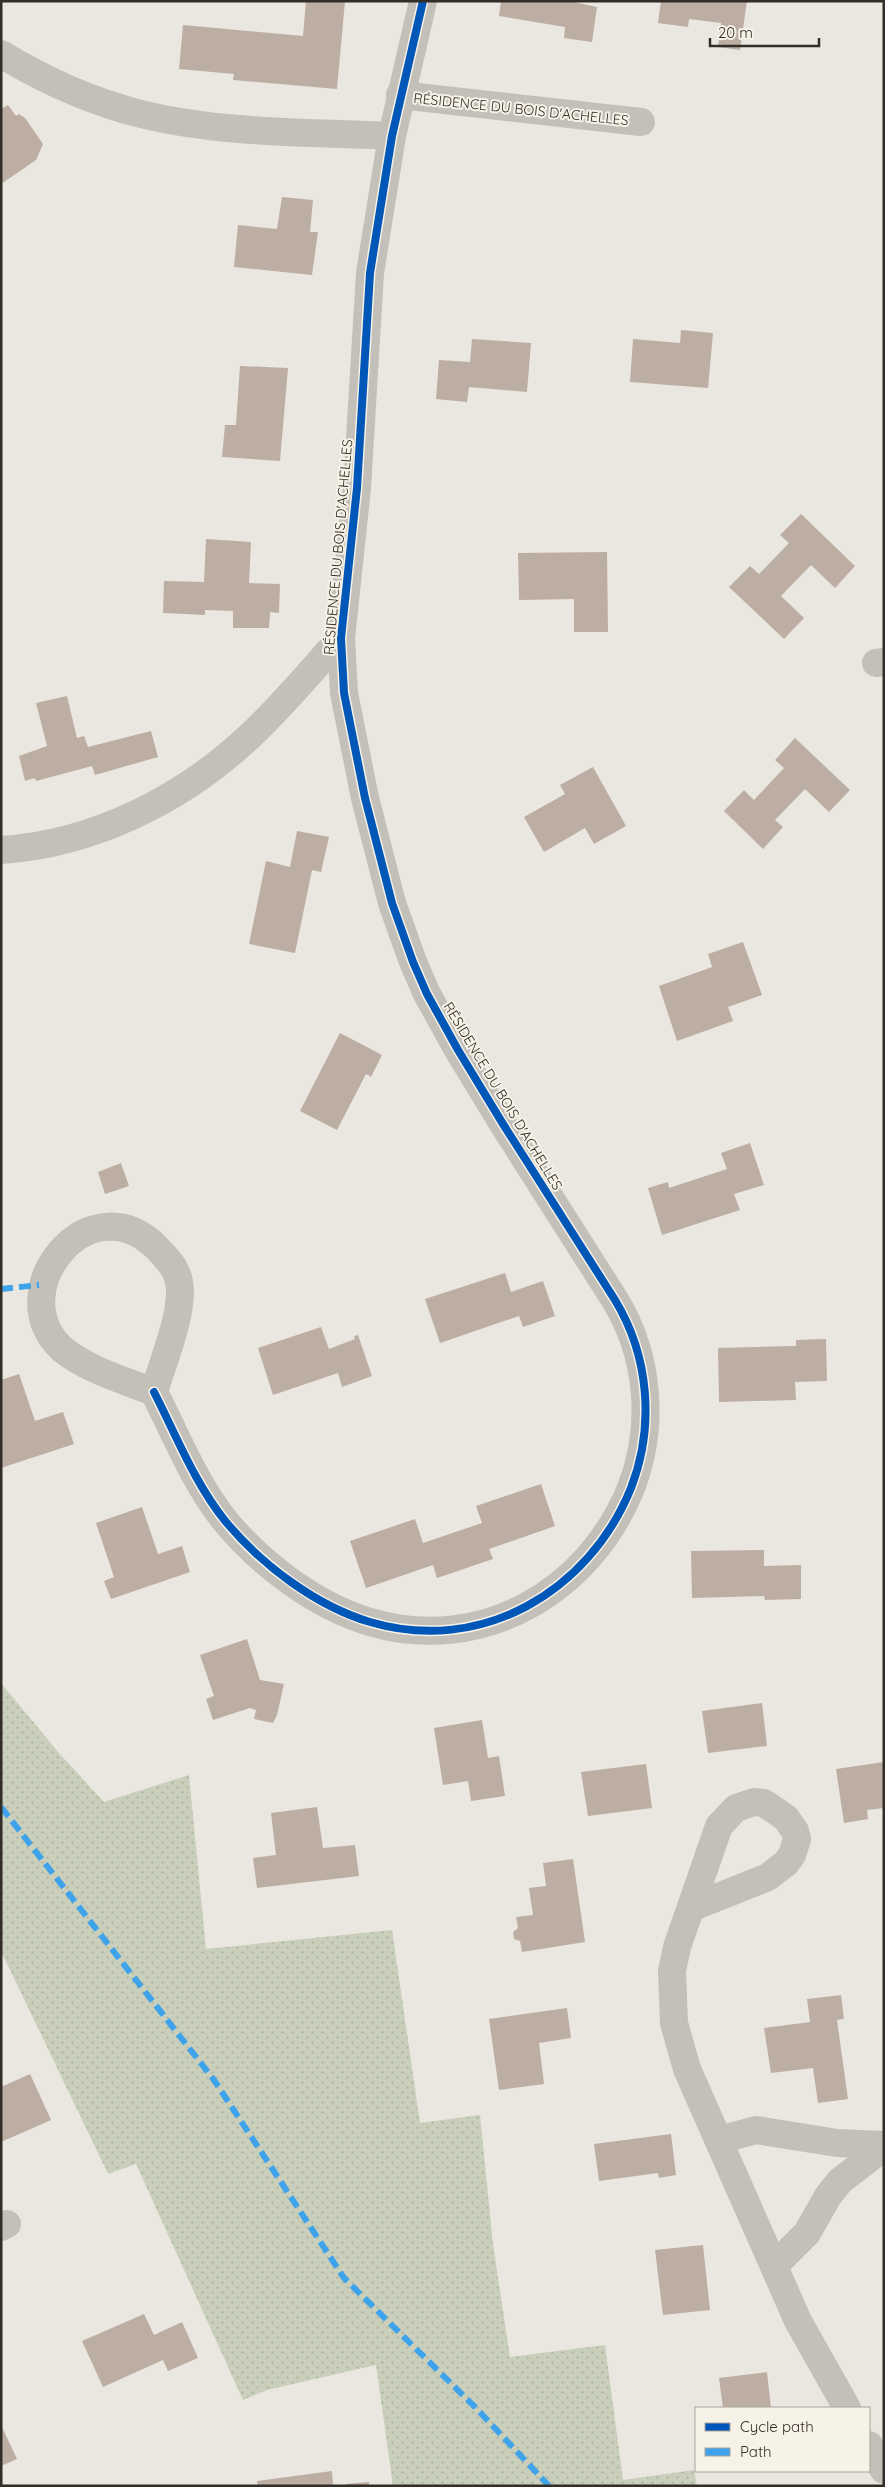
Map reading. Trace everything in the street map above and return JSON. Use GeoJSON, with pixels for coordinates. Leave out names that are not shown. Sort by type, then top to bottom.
{"type":"FeatureCollection","features":[{"type":"Feature","properties":{"kind":"street","name":"RÉSIDENCE DU BOIS D'ACHELLES"},"geometry":{"type":"LineString","coordinates":[[154,1392],[205,1493],[226,1522],[245,1542],[278,1570],[333,1607],[369,1622],[404,1629],[452,1629],[488,1622],[520,1610],[558,1586],[576,1572],[606,1536],[626,1498],[642,1455],[646,1413],[645,1389],[642,1368],[630,1328],[615,1300],[458,1050],[427,994],[406,944],[383,871],[358,764],[344,693],[341,638],[357,488],[370,273],[392,136],[423,1]]}},
{"type":"Feature","properties":{"kind":"street"},"geometry":{"type":"LineString","coordinates":[[1,54],[46,78],[102,101],[141,114],[225,127],[392,136]]}},
{"type":"Feature","properties":{"kind":"street","name":"RÉSIDENCE DU BOIS D'ACHELLES"},"geometry":{"type":"LineString","coordinates":[[400,95],[641,122]]}},
{"type":"Feature","properties":{"kind":"street","name":"RÉSIDENCE DU BOIS D'ACHELLES"},"geometry":{"type":"LineString","coordinates":[[1,850],[41,845],[100,828],[139,812],[186,786],[250,735],[341,638]]}},
{"type":"Feature","properties":{"kind":"street"},"geometry":{"type":"LineString","coordinates":[[105,1226],[118,1227],[142,1236],[174,1267],[179,1282],[179,1309],[154,1392],[92,1368],[77,1359],[50,1337],[42,1324],[38,1299],[39,1285],[45,1269],[64,1244],[90,1229],[105,1226]]}},
{"type":"Feature","properties":{"kind":"street"},"geometry":{"type":"LineString","coordinates":[[693,1907],[677,1947],[672,1971],[674,2023],[687,2069],[798,2321],[846,2407]]}},
{"type":"Feature","properties":{"kind":"street"},"geometry":{"type":"LineString","coordinates":[[719,2140],[756,2130],[837,2143],[884,2146]]}},
{"type":"Feature","properties":{"kind":"street"},"geometry":{"type":"LineString","coordinates":[[774,2266],[807,2233],[828,2196],[840,2181],[884,2146]]}},
{"type":"Feature","properties":{"kind":"street"},"geometry":{"type":"LineString","coordinates":[[870,2447],[884,2470]]}},
{"type":"Feature","properties":{"kind":"green space"},"geometry":{"type":"Polygon","coordinates":[[[1,1683],[59,1753],[104,1802],[189,1775],[206,1949],[392,1930],[420,2123],[480,2115],[493,2244],[510,2357],[605,2345],[623,2480],[694,2470],[697,2486],[393,2486],[376,2365],[267,2390],[243,2400],[136,2164],[108,2174],[1,1951],[1,1683]]]}},
{"type":"Feature","properties":{"kind":"building"},"geometry":{"type":"Polygon","coordinates":[[[306,1],[345,1],[337,89],[233,80],[234,74],[179,69],[183,25],[303,36],[306,1]]]}},
{"type":"Feature","properties":{"kind":"building"},"geometry":{"type":"Polygon","coordinates":[[[501,1],[569,1],[597,7],[592,42],[564,38],[565,27],[499,16],[501,1]]]}},
{"type":"Feature","properties":{"kind":"building"},"geometry":{"type":"Polygon","coordinates":[[[661,1],[747,1],[740,50],[718,47],[721,23],[689,19],[688,27],[658,23],[661,1]]]}},
{"type":"Feature","properties":{"kind":"building"},"geometry":{"type":"Polygon","coordinates":[[[8,105],[16,116],[19,114],[25,118],[43,144],[36,160],[1,184],[1,109],[8,105]]]}},
{"type":"Feature","properties":{"kind":"building"},"geometry":{"type":"Polygon","coordinates":[[[282,197],[313,200],[310,232],[318,232],[312,275],[234,267],[238,225],[277,229],[282,197]]]}},
{"type":"Feature","properties":{"kind":"building"},"geometry":{"type":"Polygon","coordinates":[[[681,330],[713,333],[708,388],[630,382],[633,339],[680,343],[681,330]]]}},
{"type":"Feature","properties":{"kind":"building"},"geometry":{"type":"Polygon","coordinates":[[[472,339],[531,343],[527,392],[469,387],[467,402],[436,399],[439,360],[470,362],[472,339]]]}},
{"type":"Feature","properties":{"kind":"building"},"geometry":{"type":"Polygon","coordinates":[[[240,366],[288,368],[280,461],[222,457],[225,425],[236,425],[240,366]]]}},
{"type":"Feature","properties":{"kind":"building"},"geometry":{"type":"Polygon","coordinates":[[[801,514],[855,566],[835,588],[811,565],[781,596],[804,618],[784,639],[729,587],[750,566],[759,574],[789,543],[780,535],[801,514]]]}},
{"type":"Feature","properties":{"kind":"building"},"geometry":{"type":"Polygon","coordinates":[[[206,539],[251,542],[249,583],[280,584],[279,613],[270,612],[269,628],[233,628],[233,611],[205,610],[205,615],[163,613],[164,581],[204,582],[206,539]]]}},
{"type":"Feature","properties":{"kind":"building"},"geometry":{"type":"Polygon","coordinates":[[[607,552],[608,632],[574,632],[574,599],[519,600],[518,553],[607,552]]]}},
{"type":"Feature","properties":{"kind":"building"},"geometry":{"type":"Polygon","coordinates":[[[67,696],[77,738],[84,736],[88,747],[151,731],[158,757],[95,775],[92,766],[36,781],[35,778],[25,781],[19,756],[47,746],[36,703],[67,696]]]}},
{"type":"Feature","properties":{"kind":"building"},"geometry":{"type":"Polygon","coordinates":[[[795,738],[850,790],[829,812],[805,789],[775,820],[783,827],[763,849],[724,811],[744,790],[754,800],[784,768],[775,760],[795,738]]]}},
{"type":"Feature","properties":{"kind":"building"},"geometry":{"type":"Polygon","coordinates":[[[593,767],[626,826],[594,844],[585,828],[544,852],[524,817],[565,794],[560,785],[593,767]]]}},
{"type":"Feature","properties":{"kind":"building"},"geometry":{"type":"Polygon","coordinates":[[[297,831],[329,837],[321,872],[312,870],[295,953],[249,944],[266,861],[290,867],[297,831]]]}},
{"type":"Feature","properties":{"kind":"building"},"geometry":{"type":"Polygon","coordinates":[[[743,942],[762,995],[728,1007],[733,1021],[677,1041],[659,986],[712,967],[708,954],[743,942]]]}},
{"type":"Feature","properties":{"kind":"building"},"geometry":{"type":"Polygon","coordinates":[[[340,1033],[382,1055],[371,1077],[366,1074],[337,1130],[300,1111],[340,1033]]]}},
{"type":"Feature","properties":{"kind":"building"},"geometry":{"type":"Polygon","coordinates":[[[750,1143],[764,1185],[734,1194],[740,1210],[662,1235],[648,1188],[668,1182],[669,1188],[727,1169],[721,1153],[750,1143]]]}},
{"type":"Feature","properties":{"kind":"building"},"geometry":{"type":"Polygon","coordinates":[[[121,1163],[129,1186],[105,1194],[98,1172],[121,1163]]]}},
{"type":"Feature","properties":{"kind":"building"},"geometry":{"type":"Polygon","coordinates":[[[505,1273],[511,1292],[543,1281],[555,1316],[523,1327],[519,1316],[440,1343],[425,1299],[505,1273]]]}},
{"type":"Feature","properties":{"kind":"building"},"geometry":{"type":"Polygon","coordinates":[[[321,1327],[329,1349],[355,1339],[354,1336],[358,1335],[372,1376],[342,1387],[338,1373],[273,1395],[258,1348],[321,1327]]]}},
{"type":"Feature","properties":{"kind":"building"},"geometry":{"type":"Polygon","coordinates":[[[826,1339],[827,1381],[795,1382],[796,1400],[719,1402],[718,1348],[796,1346],[796,1340],[826,1339]]]}},
{"type":"Feature","properties":{"kind":"building"},"geometry":{"type":"Polygon","coordinates":[[[19,1374],[35,1421],[63,1412],[74,1444],[1,1468],[1,1380],[19,1374]]]}},
{"type":"Feature","properties":{"kind":"building"},"geometry":{"type":"Polygon","coordinates":[[[541,1484],[555,1526],[489,1549],[493,1559],[437,1578],[433,1565],[366,1588],[350,1541],[415,1519],[423,1543],[482,1523],[476,1506],[541,1484]]]}},
{"type":"Feature","properties":{"kind":"building"},"geometry":{"type":"Polygon","coordinates":[[[142,1507],[158,1554],[182,1546],[190,1572],[111,1599],[104,1581],[114,1577],[96,1523],[142,1507]]]}},
{"type":"Feature","properties":{"kind":"building"},"geometry":{"type":"Polygon","coordinates":[[[764,1550],[764,1566],[801,1565],[801,1599],[765,1600],[764,1596],[692,1598],[691,1551],[764,1550]]]}},
{"type":"Feature","properties":{"kind":"building"},"geometry":{"type":"Polygon","coordinates":[[[247,1639],[260,1680],[284,1684],[277,1715],[273,1723],[254,1719],[256,1710],[250,1708],[213,1720],[206,1699],[214,1696],[200,1655],[247,1639]]]}},
{"type":"Feature","properties":{"kind":"building"},"geometry":{"type":"Polygon","coordinates":[[[762,1703],[767,1746],[708,1753],[702,1711],[762,1703]]]}},
{"type":"Feature","properties":{"kind":"building"},"geometry":{"type":"Polygon","coordinates":[[[482,1720],[488,1758],[499,1756],[505,1796],[471,1801],[468,1781],[443,1785],[434,1728],[482,1720]]]}},
{"type":"Feature","properties":{"kind":"building"},"geometry":{"type":"Polygon","coordinates":[[[884,1762],[884,1808],[867,1810],[868,1819],[844,1823],[836,1769],[884,1762]]]}},
{"type":"Feature","properties":{"kind":"building"},"geometry":{"type":"Polygon","coordinates":[[[646,1764],[652,1808],[588,1816],[581,1772],[646,1764]]]}},
{"type":"Feature","properties":{"kind":"building"},"geometry":{"type":"Polygon","coordinates":[[[317,1807],[323,1848],[355,1845],[359,1876],[257,1888],[253,1858],[276,1855],[271,1813],[317,1807]]]}},
{"type":"Feature","properties":{"kind":"building"},"geometry":{"type":"Polygon","coordinates":[[[573,1859],[585,1942],[522,1952],[520,1941],[514,1939],[513,1932],[518,1928],[516,1917],[533,1915],[529,1888],[546,1886],[543,1863],[573,1859]]]}},
{"type":"Feature","properties":{"kind":"building"},"geometry":{"type":"Polygon","coordinates":[[[841,1995],[844,2019],[837,2020],[848,2099],[818,2103],[813,2068],[771,2073],[764,2028],[810,2022],[807,1999],[841,1995]]]}},
{"type":"Feature","properties":{"kind":"building"},"geometry":{"type":"Polygon","coordinates":[[[567,2008],[571,2038],[539,2043],[544,2084],[499,2090],[489,2019],[567,2008]]]}},
{"type":"Feature","properties":{"kind":"building"},"geometry":{"type":"Polygon","coordinates":[[[30,2074],[51,2120],[1,2142],[1,2087],[30,2074]]]}},
{"type":"Feature","properties":{"kind":"building"},"geometry":{"type":"Polygon","coordinates":[[[671,2134],[676,2175],[659,2178],[658,2173],[599,2181],[594,2144],[671,2134]]]}},
{"type":"Feature","properties":{"kind":"building"},"geometry":{"type":"Polygon","coordinates":[[[703,2245],[710,2310],[663,2315],[655,2250],[703,2245]]]}},
{"type":"Feature","properties":{"kind":"building"},"geometry":{"type":"Polygon","coordinates":[[[144,2314],[154,2335],[182,2322],[198,2358],[168,2371],[163,2360],[103,2387],[82,2341],[144,2314]]]}},
{"type":"Feature","properties":{"kind":"building"},"geometry":{"type":"Polygon","coordinates":[[[767,2372],[771,2407],[723,2407],[719,2378],[767,2372]]]}},
{"type":"Feature","properties":{"kind":"building"},"geometry":{"type":"Polygon","coordinates":[[[1,2425],[17,2459],[1,2466],[1,2425]]]}},
{"type":"Feature","properties":{"kind":"building"},"geometry":{"type":"Polygon","coordinates":[[[332,2471],[333,2486],[258,2486],[257,2481],[332,2471]]]}},
{"type":"Feature","properties":{"kind":"building"},"geometry":{"type":"Polygon","coordinates":[[[369,2482],[369,2486],[346,2486],[346,2484],[369,2482]]]}},
{"type":"Feature","properties":{"kind":"marked path"},"geometry":{"type":"LineString","coordinates":[[1,1289],[39,1285]]}},
{"type":"Feature","properties":{"kind":"marked path"},"geometry":{"type":"LineString","coordinates":[[1,1807],[214,2080],[344,2278],[475,2407],[549,2486]]}},
{"type":"Feature","properties":{"kind":"cycle path"},"geometry":{"type":"LineString","coordinates":[[154,1392],[205,1492],[226,1522],[256,1554],[291,1582],[330,1606],[370,1622],[411,1630],[452,1630],[490,1622],[526,1606],[559,1585],[588,1557],[612,1525],[631,1488],[639,1464],[643,1440],[645,1392],[635,1344],[615,1300],[503,1124],[458,1050],[427,994],[413,962],[392,903],[365,798],[344,693],[341,638],[357,488],[370,273],[392,136],[423,1]]}}]}
